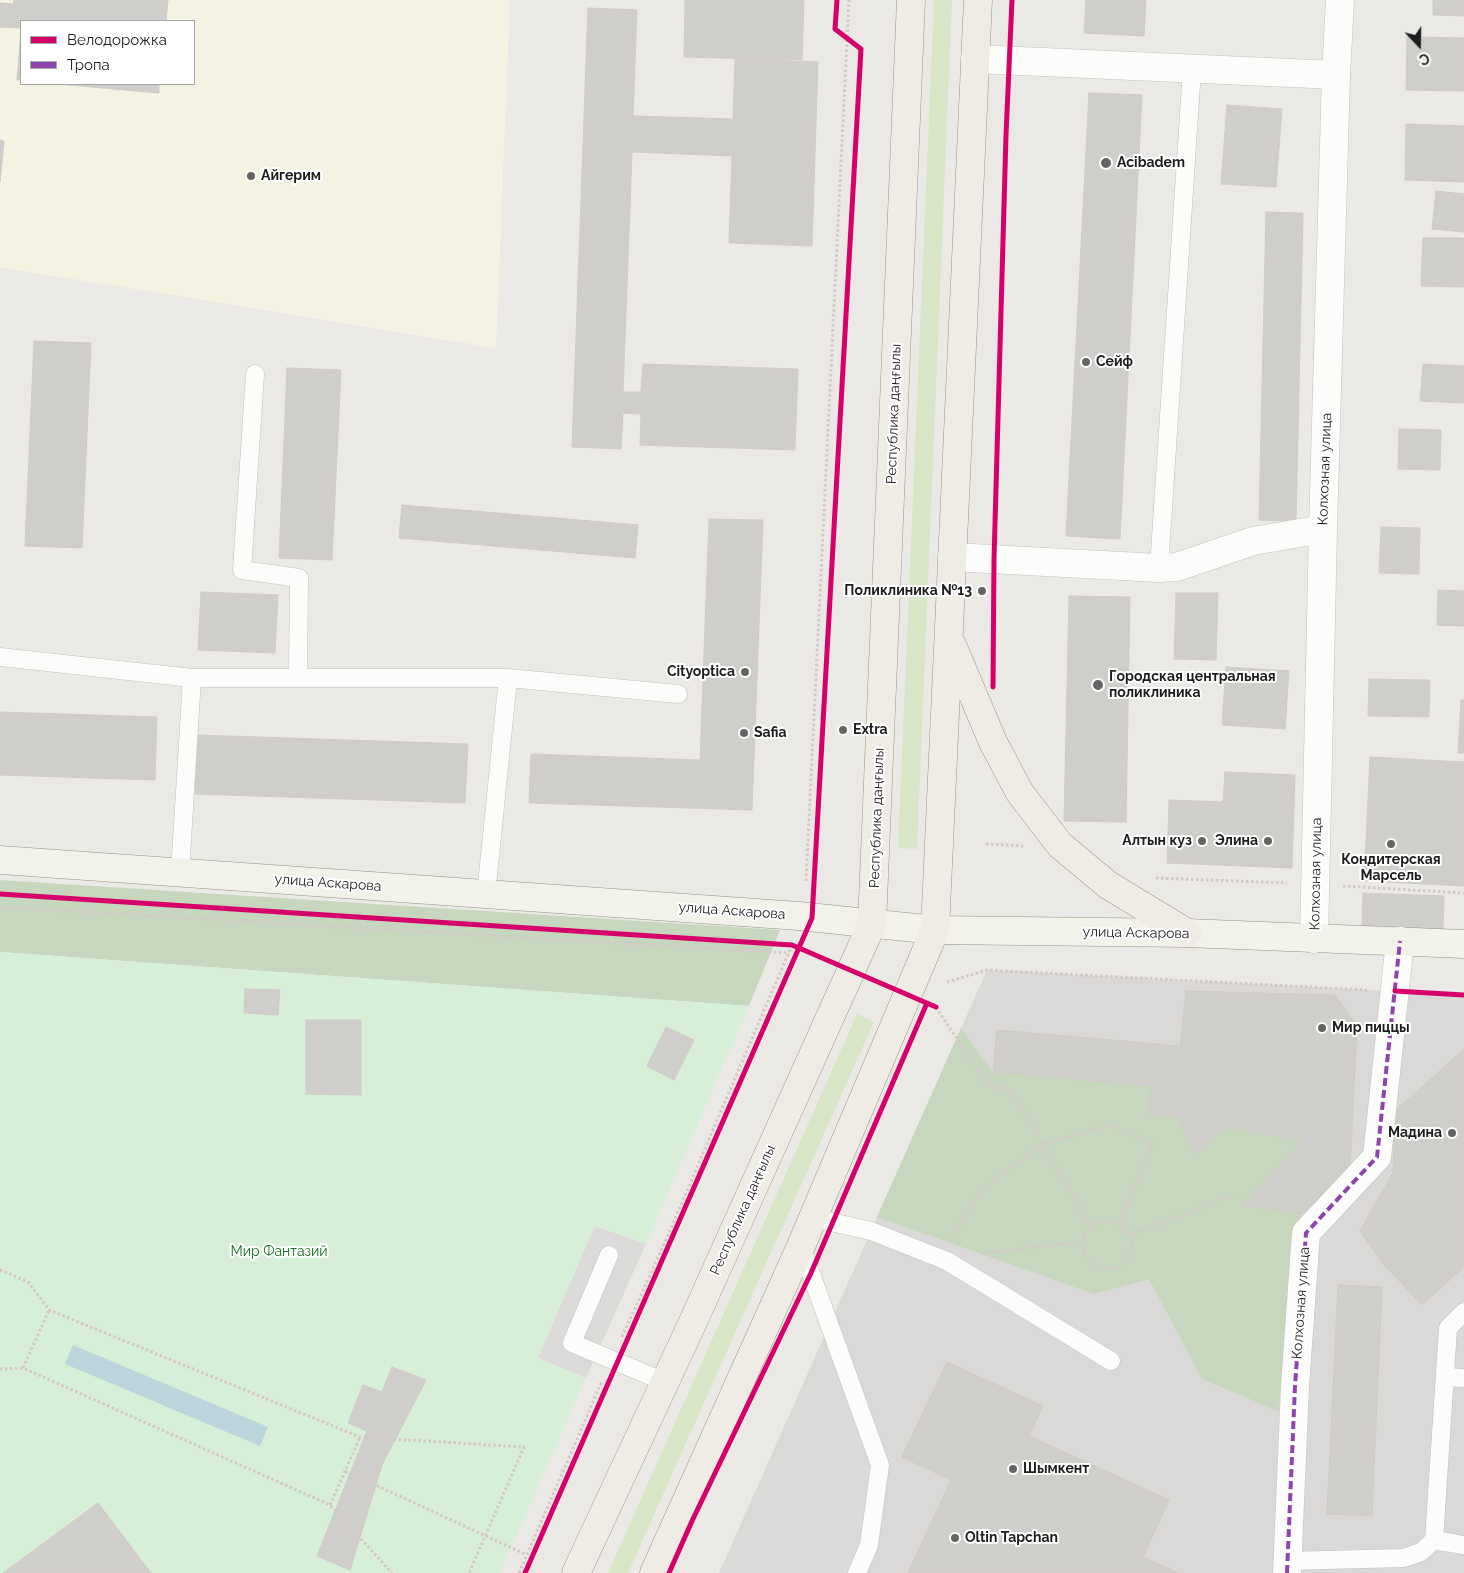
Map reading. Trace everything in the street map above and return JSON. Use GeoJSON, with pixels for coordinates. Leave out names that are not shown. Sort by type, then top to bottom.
{"type":"FeatureCollection","features":[{"type":"Feature","properties":{"kind":"main road","name":"Республика даңғылы"},"geometry":{"type":"LineString","coordinates":[[576,1573],[665,1382],[872,924],[912,0]]}},
{"type":"Feature","properties":{"kind":"main road"},"geometry":{"type":"LineString","coordinates":[[654,1573],[801,1246],[935,930],[978,0]]}},
{"type":"Feature","properties":{"kind":"main road"},"geometry":{"type":"LineString","coordinates":[[949,638],[993,742],[1020,793],[1060,845],[1108,886],[1187,933]]}},
{"type":"Feature","properties":{"kind":"main road","name":"улица Аскарова"},"geometry":{"type":"LineString","coordinates":[[0,860],[812,918],[935,930],[1187,933],[1464,944]]}},
{"type":"Feature","properties":{"kind":"street","name":"Колхозная улица"},"geometry":{"type":"LineString","coordinates":[[1314,939],[1323,529],[1336,75],[1340,0]]}},
{"type":"Feature","properties":{"kind":"street"},"geometry":{"type":"LineString","coordinates":[[975,59],[1336,75]]}},
{"type":"Feature","properties":{"kind":"street"},"geometry":{"type":"LineString","coordinates":[[952,557],[1159,568],[1178,567],[1253,540],[1323,529]]}},
{"type":"Feature","properties":{"kind":"street","name":"Колхозная улица"},"geometry":{"type":"LineString","coordinates":[[1287,1567],[1295,1386],[1306,1233],[1377,1157],[1400,941]]}},
{"type":"Feature","properties":{"kind":"lane"},"geometry":{"type":"LineString","coordinates":[[1159,568],[1192,68]]}},
{"type":"Feature","properties":{"kind":"lane"},"geometry":{"type":"LineString","coordinates":[[255,374],[242,570],[299,578],[298,677]]}},
{"type":"Feature","properties":{"kind":"lane"},"geometry":{"type":"LineString","coordinates":[[0,657],[192,678],[508,678],[678,694]]}},
{"type":"Feature","properties":{"kind":"lane"},"geometry":{"type":"LineString","coordinates":[[180,873],[192,678]]}},
{"type":"Feature","properties":{"kind":"lane"},"geometry":{"type":"LineString","coordinates":[[486,894],[508,678]]}},
{"type":"Feature","properties":{"kind":"lane"},"geometry":{"type":"LineString","coordinates":[[813,1218],[871,1231],[947,1262],[1111,1361]]}},
{"type":"Feature","properties":{"kind":"lane"},"geometry":{"type":"LineString","coordinates":[[801,1246],[880,1465],[869,1545],[857,1573]]}},
{"type":"Feature","properties":{"kind":"lane"},"geometry":{"type":"LineString","coordinates":[[609,1255],[572,1343],[665,1382]]}},
{"type":"Feature","properties":{"kind":"lane"},"geometry":{"type":"LineString","coordinates":[[1287,1567],[1404,1558],[1421,1552],[1434,1540],[1448,1328],[1464,1312]]}},
{"type":"Feature","properties":{"kind":"lane"},"geometry":{"type":"LineString","coordinates":[[1444,1377],[1464,1378]]}},
{"type":"Feature","properties":{"kind":"lane"},"geometry":{"type":"LineString","coordinates":[[1434,1540],[1464,1545]]}},
{"type":"Feature","properties":{"kind":"path"},"geometry":{"type":"LineString","coordinates":[[806,881],[849,0]]}},
{"type":"Feature","properties":{"kind":"path"},"geometry":{"type":"LineString","coordinates":[[993,669],[994,559],[1006,135],[1012,0]]}},
{"type":"Feature","properties":{"kind":"path"},"geometry":{"type":"LineString","coordinates":[[841,33],[854,44]]}},
{"type":"Feature","properties":{"kind":"path"},"geometry":{"type":"LineString","coordinates":[[986,844],[1022,846]]}},
{"type":"Feature","properties":{"kind":"path"},"geometry":{"type":"LineString","coordinates":[[1154,878],[1315,884],[1464,893]]}},
{"type":"Feature","properties":{"kind":"path"},"geometry":{"type":"LineString","coordinates":[[0,907],[789,953]]}},
{"type":"Feature","properties":{"kind":"path"},"geometry":{"type":"LineString","coordinates":[[782,945],[792,945],[799,948],[812,918]]}},
{"type":"Feature","properties":{"kind":"path"},"geometry":{"type":"LineString","coordinates":[[525,1573],[792,945]]}},
{"type":"Feature","properties":{"kind":"path"},"geometry":{"type":"LineString","coordinates":[[947,982],[987,970],[1395,991]]}},
{"type":"Feature","properties":{"kind":"path"},"geometry":{"type":"LineString","coordinates":[[908,995],[936,1007],[985,1082],[1011,1092],[1091,1228]]}},
{"type":"Feature","properties":{"kind":"path"},"geometry":{"type":"LineString","coordinates":[[519,1573],[751,1056]]}},
{"type":"Feature","properties":{"kind":"path"},"geometry":{"type":"LineString","coordinates":[[937,1258],[982,1188],[1043,1144],[1109,1126],[1153,1144],[1118,1225]]}},
{"type":"Feature","properties":{"kind":"path"},"geometry":{"type":"LineString","coordinates":[[1128,1236],[1232,1194]]}},
{"type":"Feature","properties":{"kind":"path"},"geometry":{"type":"LineString","coordinates":[[1111,1222],[1124,1229],[1130,1243],[1130,1251],[1121,1264],[1114,1268],[1106,1269],[1098,1268],[1091,1264],[1083,1250],[1083,1242],[1091,1228],[1096,1224],[1111,1222]]}},
{"type":"Feature","properties":{"kind":"path"},"geometry":{"type":"LineString","coordinates":[[937,1258],[1083,1242]]}},
{"type":"Feature","properties":{"kind":"path"},"geometry":{"type":"LineString","coordinates":[[0,1270],[28,1282],[49,1310],[360,1437],[524,1447],[469,1573]]}},
{"type":"Feature","properties":{"kind":"path"},"geometry":{"type":"LineString","coordinates":[[23,1368],[49,1310]]}},
{"type":"Feature","properties":{"kind":"path"},"geometry":{"type":"LineString","coordinates":[[0,1369],[23,1368],[330,1505],[392,1573]]}},
{"type":"Feature","properties":{"kind":"path"},"geometry":{"type":"LineString","coordinates":[[330,1505],[360,1437]]}},
{"type":"Feature","properties":{"kind":"path"},"geometry":{"type":"LineString","coordinates":[[345,1471],[527,1555]]}},
{"type":"Feature","properties":{"kind":"shaded area","name":"Айгерим"},"geometry":{"type":"Polygon","coordinates":[[[0,0],[510,0],[496,348],[0,267],[0,0]]]}},
{"type":"Feature","properties":{"kind":"shaded area"},"geometry":{"type":"Polygon","coordinates":[[[987,970],[1464,995],[1464,1573],[719,1573],[987,970]]]}},
{"type":"Feature","properties":{"kind":"shaded area"},"geometry":{"type":"Polygon","coordinates":[[[595,1226],[646,1244],[586,1378],[538,1358],[595,1226]]]}},
{"type":"Feature","properties":{"kind":"shaded area"},"geometry":{"type":"Polygon","coordinates":[[[837,1346],[880,1465],[857,1573],[735,1573],[837,1346]]]}},
{"type":"Feature","properties":{"kind":"green space"},"geometry":{"type":"Polygon","coordinates":[[[934,0],[952,0],[917,849],[898,848],[934,0]]]}},
{"type":"Feature","properties":{"kind":"green space"},"geometry":{"type":"Polygon","coordinates":[[[0,880],[780,930],[749,1006],[0,952],[0,880]]]}},
{"type":"Feature","properties":{"kind":"green space","name":"Мир Фантазий"},"geometry":{"type":"Polygon","coordinates":[[[0,952],[749,1006],[646,1244],[595,1226],[538,1358],[586,1378],[500,1573],[0,1573],[0,952]]]}},
{"type":"Feature","properties":{"kind":"green space"},"geometry":{"type":"Polygon","coordinates":[[[857,1014],[874,1022],[628,1573],[608,1573],[857,1014]]]}},
{"type":"Feature","properties":{"kind":"green space"},"geometry":{"type":"Polygon","coordinates":[[[961,1028],[993,1072],[1152,1086],[1149,1115],[1179,1117],[1196,1155],[1225,1127],[1303,1141],[1243,1205],[1302,1214],[1278,1411],[1202,1379],[1149,1279],[1094,1294],[877,1217],[961,1028]]]}},
{"type":"Feature","properties":{"kind":"water"},"geometry":{"type":"Polygon","coordinates":[[[73,1345],[268,1427],[260,1446],[65,1364],[73,1345]]]}},
{"type":"Feature","properties":{"kind":"building"},"geometry":{"type":"Polygon","coordinates":[[[14,0],[168,0],[166,20],[20,20],[20,28],[0,27],[0,3],[13,4],[14,0]]]}},
{"type":"Feature","properties":{"kind":"building"},"geometry":{"type":"Polygon","coordinates":[[[685,0],[804,0],[802,60],[684,57],[685,0]]]}},
{"type":"Feature","properties":{"kind":"building"},"geometry":{"type":"Polygon","coordinates":[[[1086,0],[1146,0],[1144,36],[1084,33],[1086,0]]]}},
{"type":"Feature","properties":{"kind":"building"},"geometry":{"type":"Polygon","coordinates":[[[1433,0],[1464,0],[1464,16],[1433,15],[1433,0]]]}},
{"type":"Feature","properties":{"kind":"building"},"geometry":{"type":"Polygon","coordinates":[[[588,8],[637,10],[633,116],[733,119],[735,59],[818,62],[812,246],[729,243],[732,156],[632,152],[623,392],[641,392],[643,364],[798,369],[795,450],[640,445],[641,414],[623,413],[621,449],[572,447],[588,8]]]}},
{"type":"Feature","properties":{"kind":"building"},"geometry":{"type":"Polygon","coordinates":[[[1407,37],[1464,38],[1464,91],[1406,90],[1407,37]]]}},
{"type":"Feature","properties":{"kind":"building"},"geometry":{"type":"Polygon","coordinates":[[[20,43],[20,80],[17,80],[20,43]]]}},
{"type":"Feature","properties":{"kind":"building"},"geometry":{"type":"Polygon","coordinates":[[[68,85],[159,85],[159,93],[68,85]]]}},
{"type":"Feature","properties":{"kind":"building"},"geometry":{"type":"Polygon","coordinates":[[[1089,93],[1142,95],[1120,539],[1066,536],[1089,93]]]}},
{"type":"Feature","properties":{"kind":"building"},"geometry":{"type":"Polygon","coordinates":[[[1227,105],[1282,109],[1276,187],[1221,184],[1227,105]]]}},
{"type":"Feature","properties":{"kind":"building"},"geometry":{"type":"Polygon","coordinates":[[[1406,124],[1464,126],[1464,182],[1405,180],[1406,124]]]}},
{"type":"Feature","properties":{"kind":"building"},"geometry":{"type":"Polygon","coordinates":[[[0,140],[4,141],[0,182],[0,140]]]}},
{"type":"Feature","properties":{"kind":"building"},"geometry":{"type":"Polygon","coordinates":[[[1436,191],[1464,194],[1464,232],[1432,229],[1436,191]]]}},
{"type":"Feature","properties":{"kind":"building"},"geometry":{"type":"Polygon","coordinates":[[[1266,212],[1303,213],[1296,521],[1259,520],[1266,212]]]}},
{"type":"Feature","properties":{"kind":"building"},"geometry":{"type":"Polygon","coordinates":[[[1423,238],[1464,238],[1464,287],[1421,286],[1423,238]]]}},
{"type":"Feature","properties":{"kind":"building"},"geometry":{"type":"Polygon","coordinates":[[[34,341],[91,343],[82,548],[25,546],[34,341]]]}},
{"type":"Feature","properties":{"kind":"building"},"geometry":{"type":"Polygon","coordinates":[[[1423,364],[1464,366],[1464,403],[1420,401],[1423,364]]]}},
{"type":"Feature","properties":{"kind":"building"},"geometry":{"type":"Polygon","coordinates":[[[287,368],[341,370],[332,560],[279,558],[287,368]]]}},
{"type":"Feature","properties":{"kind":"building"},"geometry":{"type":"Polygon","coordinates":[[[1399,429],[1441,430],[1440,470],[1398,469],[1399,429]]]}},
{"type":"Feature","properties":{"kind":"building"},"geometry":{"type":"Polygon","coordinates":[[[402,505],[638,525],[635,558],[399,538],[402,505]]]}},
{"type":"Feature","properties":{"kind":"building"},"geometry":{"type":"Polygon","coordinates":[[[709,519],[763,520],[752,810],[529,803],[531,754],[700,760],[709,519]]]}},
{"type":"Feature","properties":{"kind":"building"},"geometry":{"type":"Polygon","coordinates":[[[1381,527],[1420,528],[1419,574],[1379,573],[1381,527]]]}},
{"type":"Feature","properties":{"kind":"building"},"geometry":{"type":"Polygon","coordinates":[[[1438,590],[1464,591],[1464,626],[1437,625],[1438,590]]]}},
{"type":"Feature","properties":{"kind":"building"},"geometry":{"type":"Polygon","coordinates":[[[201,592],[278,595],[275,653],[198,650],[201,592]]]}},
{"type":"Feature","properties":{"kind":"building"},"geometry":{"type":"Polygon","coordinates":[[[1176,593],[1218,593],[1216,660],[1174,659],[1176,593]]]}},
{"type":"Feature","properties":{"kind":"building","name":"Городская центральная поликлиника"},"geometry":{"type":"Polygon","coordinates":[[[1069,596],[1130,597],[1126,822],[1064,821],[1069,596]]]}},
{"type":"Feature","properties":{"kind":"building"},"geometry":{"type":"Polygon","coordinates":[[[1226,667],[1289,671],[1285,729],[1222,725],[1226,667]]]}},
{"type":"Feature","properties":{"kind":"building"},"geometry":{"type":"Polygon","coordinates":[[[1369,679],[1430,680],[1429,717],[1368,716],[1369,679]]]}},
{"type":"Feature","properties":{"kind":"building"},"geometry":{"type":"Polygon","coordinates":[[[1461,700],[1464,700],[1464,753],[1458,753],[1461,700]]]}},
{"type":"Feature","properties":{"kind":"building"},"geometry":{"type":"Polygon","coordinates":[[[0,712],[157,717],[155,780],[0,775],[0,712]]]}},
{"type":"Feature","properties":{"kind":"building"},"geometry":{"type":"Polygon","coordinates":[[[198,735],[468,744],[465,803],[195,794],[198,735]]]}},
{"type":"Feature","properties":{"kind":"building"},"geometry":{"type":"Polygon","coordinates":[[[1370,757],[1464,762],[1464,886],[1364,881],[1370,757]]]}},
{"type":"Feature","properties":{"kind":"building"},"geometry":{"type":"Polygon","coordinates":[[[1225,772],[1295,775],[1292,868],[1167,863],[1169,800],[1223,802],[1225,772]]]}},
{"type":"Feature","properties":{"kind":"building"},"geometry":{"type":"Polygon","coordinates":[[[1363,893],[1444,896],[1443,931],[1362,927],[1363,893]]]}},
{"type":"Feature","properties":{"kind":"building"},"geometry":{"type":"Polygon","coordinates":[[[245,989],[280,990],[278,1015],[244,1013],[245,989]]]}},
{"type":"Feature","properties":{"kind":"building"},"geometry":{"type":"Polygon","coordinates":[[[1186,991],[1335,995],[1357,1026],[1350,1169],[1302,1214],[1242,1205],[1303,1141],[1225,1127],[1196,1155],[1179,1117],[1149,1115],[1152,1086],[993,1072],[997,1030],[1180,1046],[1186,991]]]}},
{"type":"Feature","properties":{"kind":"building"},"geometry":{"type":"Polygon","coordinates":[[[306,1020],[361,1020],[361,1095],[306,1094],[306,1020]]]}},
{"type":"Feature","properties":{"kind":"building"},"geometry":{"type":"Polygon","coordinates":[[[666,1027],[694,1040],[674,1080],[647,1066],[666,1027]]]}},
{"type":"Feature","properties":{"kind":"building"},"geometry":{"type":"Polygon","coordinates":[[[1464,1049],[1464,1267],[1422,1305],[1384,1265],[1360,1231],[1393,1173],[1395,1111],[1464,1049]]]}},
{"type":"Feature","properties":{"kind":"building"},"geometry":{"type":"Polygon","coordinates":[[[1338,1285],[1382,1287],[1372,1516],[1327,1514],[1338,1285]]]}},
{"type":"Feature","properties":{"kind":"building","name":"Шымкент"},"geometry":{"type":"Polygon","coordinates":[[[947,1362],[1043,1406],[1029,1436],[1169,1500],[1143,1557],[1179,1573],[908,1573],[951,1480],[902,1457],[947,1362]]]}},
{"type":"Feature","properties":{"kind":"building"},"geometry":{"type":"Polygon","coordinates":[[[392,1367],[426,1380],[382,1465],[350,1570],[317,1556],[367,1431],[348,1423],[363,1385],[382,1392],[392,1367]]]}},
{"type":"Feature","properties":{"kind":"building"},"geometry":{"type":"Polygon","coordinates":[[[98,1503],[151,1573],[3,1573],[98,1503]]]}},
{"type":"Feature","properties":{"kind":"marked path"},"geometry":{"type":"LineString","coordinates":[[1287,1573],[1295,1386],[1306,1233],[1377,1157],[1400,941]]}},
{"type":"Feature","properties":{"kind":"cycle path"},"geometry":{"type":"LineString","coordinates":[[525,1573],[812,918],[861,49],[835,29],[837,0]]}},
{"type":"Feature","properties":{"kind":"cycle path"},"geometry":{"type":"LineString","coordinates":[[993,687],[994,559],[1006,135],[1012,0]]}},
{"type":"Feature","properties":{"kind":"cycle path"},"geometry":{"type":"LineString","coordinates":[[0,894],[792,945],[936,1007]]}},
{"type":"Feature","properties":{"kind":"cycle path"},"geometry":{"type":"LineString","coordinates":[[1395,991],[1464,995]]}},
{"type":"Feature","properties":{"kind":"cycle path"},"geometry":{"type":"LineString","coordinates":[[669,1573],[811,1273],[927,1003]]}},
{"type":"Feature","properties":{"kind":"place","name":"Acibadem"},"geometry":{"type":"Point","coordinates":[1106,163]}},
{"type":"Feature","properties":{"kind":"place","name":"Айгерим"},"geometry":{"type":"Point","coordinates":[251,176]}},
{"type":"Feature","properties":{"kind":"place","name":"Сейф"},"geometry":{"type":"Point","coordinates":[1086,362]}},
{"type":"Feature","properties":{"kind":"place","name":"Поликлиника №13"},"geometry":{"type":"Point","coordinates":[982,591]}},
{"type":"Feature","properties":{"kind":"place","name":"Cityoptica"},"geometry":{"type":"Point","coordinates":[745,672]}},
{"type":"Feature","properties":{"kind":"place","name":"Городская центральная поликлиника"},"geometry":{"type":"Point","coordinates":[1098,685]}},
{"type":"Feature","properties":{"kind":"place","name":"Extra"},"geometry":{"type":"Point","coordinates":[843,730]}},
{"type":"Feature","properties":{"kind":"place","name":"Safia"},"geometry":{"type":"Point","coordinates":[744,733]}},
{"type":"Feature","properties":{"kind":"place","name":"Алтын куз"},"geometry":{"type":"Point","coordinates":[1202,841]}},
{"type":"Feature","properties":{"kind":"place","name":"Элина"},"geometry":{"type":"Point","coordinates":[1268,841]}},
{"type":"Feature","properties":{"kind":"place","name":"Кондитерская Марсель"},"geometry":{"type":"Point","coordinates":[1391,844]}},
{"type":"Feature","properties":{"kind":"place","name":"Мир пиццы"},"geometry":{"type":"Point","coordinates":[1322,1028]}},
{"type":"Feature","properties":{"kind":"place","name":"Мадина"},"geometry":{"type":"Point","coordinates":[1452,1133]}},
{"type":"Feature","properties":{"kind":"place","name":"Шымкент"},"geometry":{"type":"Point","coordinates":[1013,1469]}},
{"type":"Feature","properties":{"kind":"place","name":"Oltin Tapchan"},"geometry":{"type":"Point","coordinates":[955,1538]}}]}
